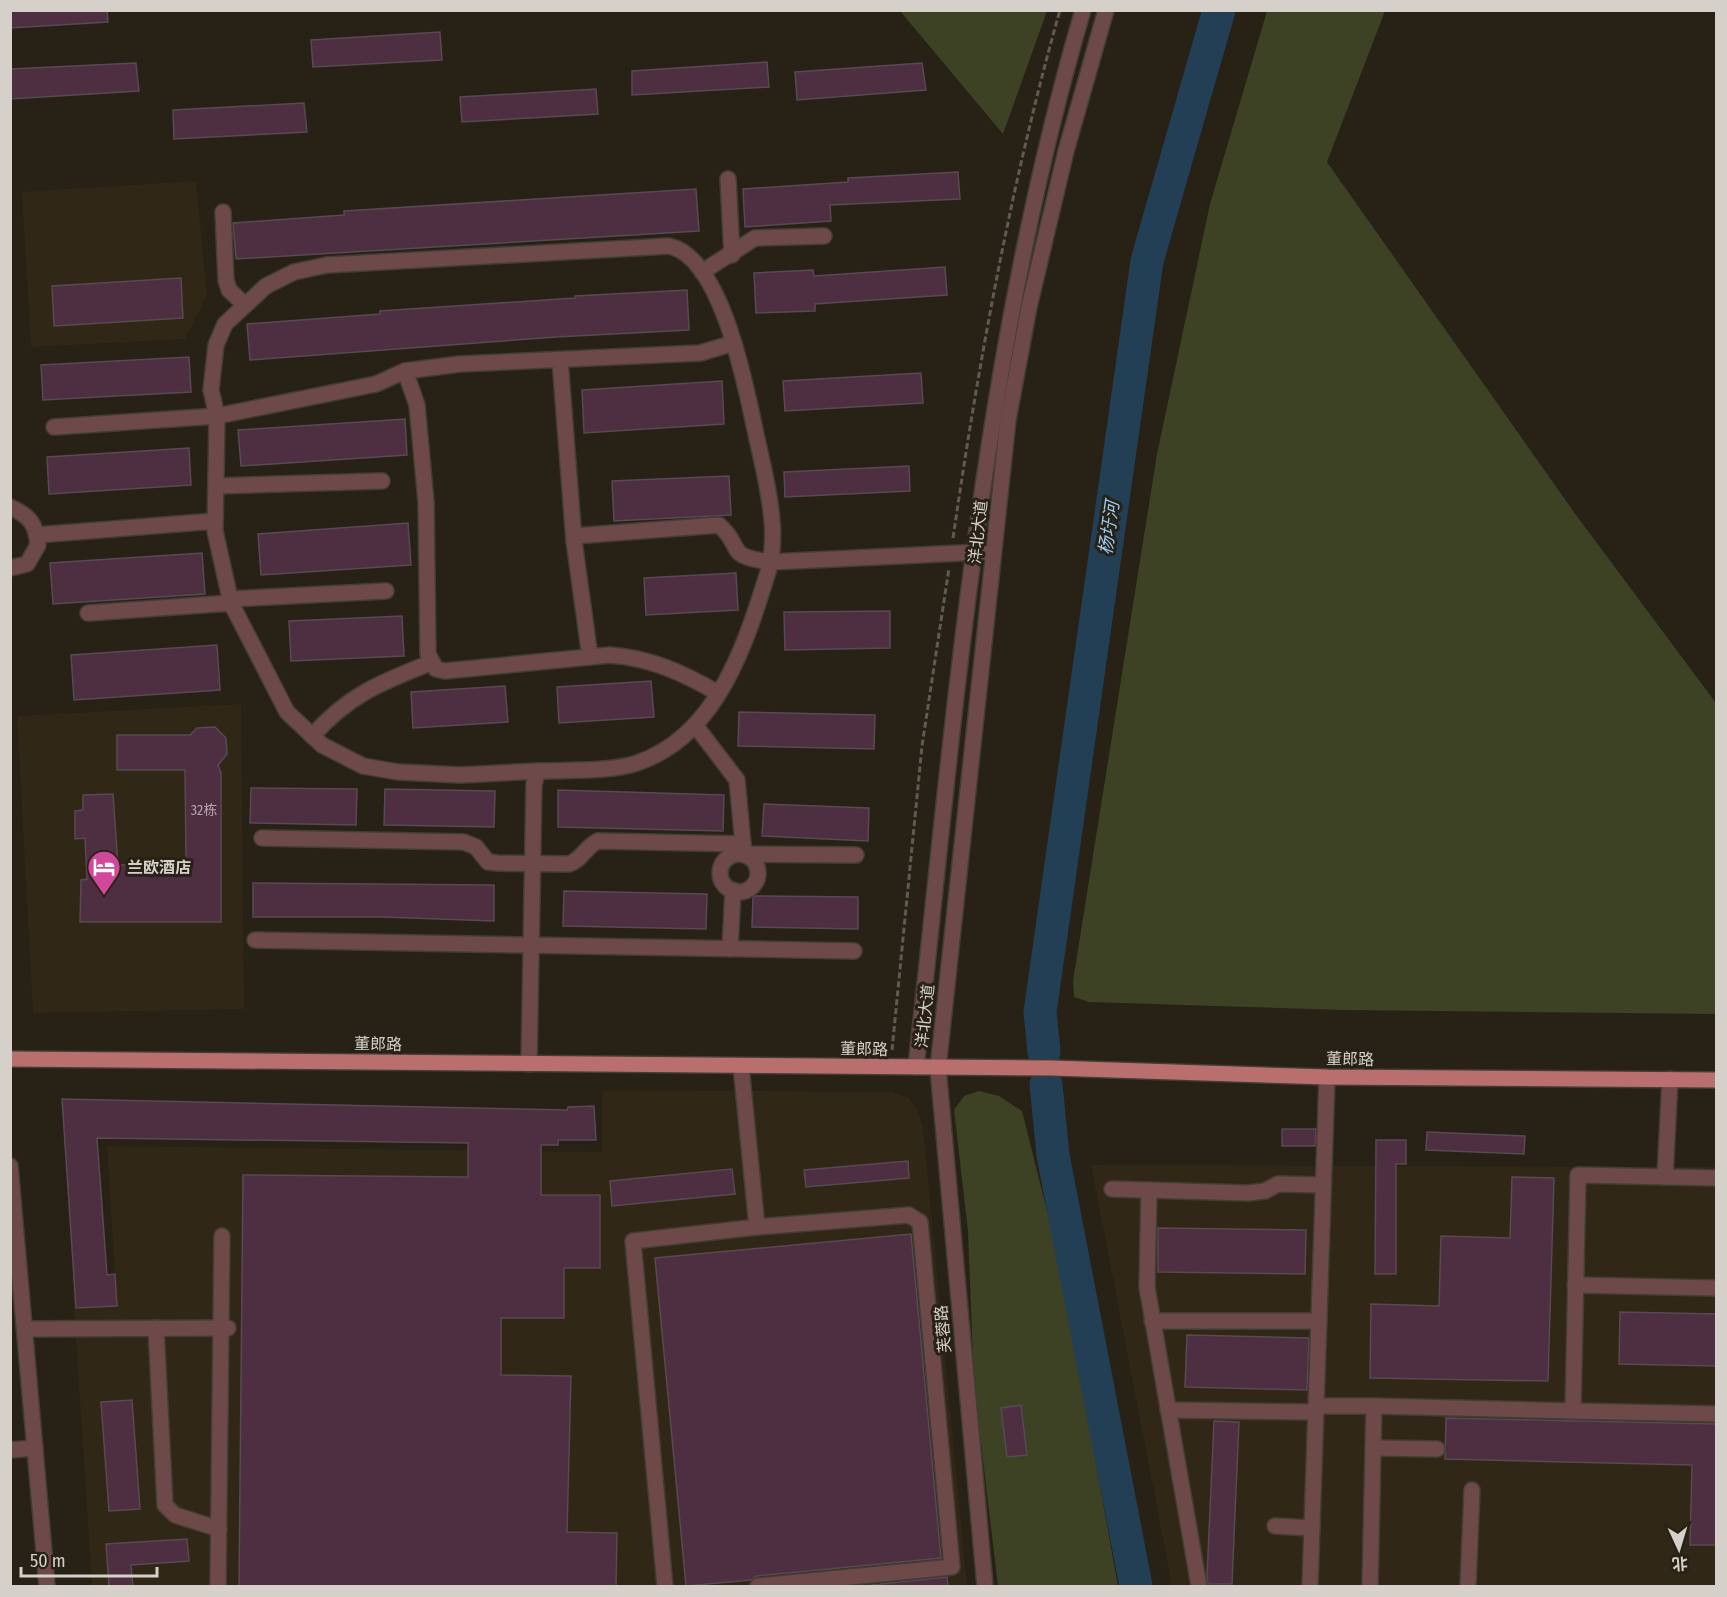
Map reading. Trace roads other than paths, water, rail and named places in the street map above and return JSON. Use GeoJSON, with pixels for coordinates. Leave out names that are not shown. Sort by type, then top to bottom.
{"type":"FeatureCollection","features":[{"type":"Feature","properties":{"kind":"main road","name":"董郎路"},"geometry":{"type":"LineString","coordinates":[[10,1059],[916,1067],[1327,1077],[1716,1080]]}},
{"type":"Feature","properties":{"kind":"street","name":"洋北大道"},"geometry":{"type":"LineString","coordinates":[[916,1067],[974,552],[1005,342],[1058,94],[1083,10]]}},
{"type":"Feature","properties":{"kind":"street","name":"洋北大道"},"geometry":{"type":"LineString","coordinates":[[938,1068],[1008,420],[1029,307],[1069,140],[1106,10]]}},
{"type":"Feature","properties":{"kind":"street"},"geometry":{"type":"LineString","coordinates":[[728,179],[732,255]]}},
{"type":"Feature","properties":{"kind":"street"},"geometry":{"type":"LineString","coordinates":[[223,212],[226,280],[229,290],[244,304]]}},
{"type":"Feature","properties":{"kind":"street"},"geometry":{"type":"LineString","coordinates":[[702,272],[732,255],[740,246],[755,238],[824,236]]}},
{"type":"Feature","properties":{"kind":"street"},"geometry":{"type":"LineString","coordinates":[[669,246],[679,248],[702,272],[719,302],[740,359],[770,502],[773,542],[771,562],[749,634],[718,693],[695,725],[663,752],[635,764],[538,771],[461,775],[398,772],[363,766],[322,745],[287,712],[231,601],[220,560],[215,521],[217,416],[211,390],[216,345],[225,324],[266,286],[294,272],[327,265],[669,246]]}},
{"type":"Feature","properties":{"kind":"street"},"geometry":{"type":"LineString","coordinates":[[54,427],[217,416],[376,384],[405,371],[460,364],[700,353],[734,343]]}},
{"type":"Feature","properties":{"kind":"street"},"geometry":{"type":"LineString","coordinates":[[560,360],[574,536],[591,657]]}},
{"type":"Feature","properties":{"kind":"street"},"geometry":{"type":"LineString","coordinates":[[405,371],[418,416],[426,502],[430,663],[435,669],[445,671],[591,657],[630,657],[658,663],[718,693]]}},
{"type":"Feature","properties":{"kind":"street"},"geometry":{"type":"LineString","coordinates":[[216,486],[382,481]]}},
{"type":"Feature","properties":{"kind":"street"},"geometry":{"type":"LineString","coordinates":[[10,507],[27,515],[34,524],[38,545],[27,564],[10,568]]}},
{"type":"Feature","properties":{"kind":"street"},"geometry":{"type":"LineString","coordinates":[[37,535],[215,521]]}},
{"type":"Feature","properties":{"kind":"street"},"geometry":{"type":"LineString","coordinates":[[574,536],[719,525],[725,531],[735,551],[747,559],[771,562],[994,551]]}},
{"type":"Feature","properties":{"kind":"street"},"geometry":{"type":"LineString","coordinates":[[88,613],[386,591]]}},
{"type":"Feature","properties":{"kind":"street"},"geometry":{"type":"LineString","coordinates":[[312,736],[333,713],[353,698],[378,684],[430,663]]}},
{"type":"Feature","properties":{"kind":"street"},"geometry":{"type":"LineString","coordinates":[[695,725],[737,780],[744,849],[757,867],[757,880],[749,889],[733,890],[722,880],[721,868],[727,858],[744,849]]}},
{"type":"Feature","properties":{"kind":"street"},"geometry":{"type":"LineString","coordinates":[[529,1064],[534,784],[538,771]]}},
{"type":"Feature","properties":{"kind":"street"},"geometry":{"type":"LineString","coordinates":[[262,838],[464,842],[476,847],[488,862],[532,864],[577,862],[588,845],[598,841],[856,855]]}},
{"type":"Feature","properties":{"kind":"street"},"geometry":{"type":"LineString","coordinates":[[730,949],[733,890]]}},
{"type":"Feature","properties":{"kind":"street"},"geometry":{"type":"LineString","coordinates":[[255,940],[854,951]]}},
{"type":"Feature","properties":{"kind":"street"},"geometry":{"type":"LineString","coordinates":[[741,1066],[757,1227]]}},
{"type":"Feature","properties":{"kind":"street","name":"芙蓉路"},"geometry":{"type":"LineString","coordinates":[[938,1068],[985,1587]]}},
{"type":"Feature","properties":{"kind":"street"},"geometry":{"type":"LineString","coordinates":[[1310,1587],[1327,1077]]}},
{"type":"Feature","properties":{"kind":"street"},"geometry":{"type":"LineString","coordinates":[[1665,1177],[1670,1080]]}},
{"type":"Feature","properties":{"kind":"street"},"geometry":{"type":"LineString","coordinates":[[10,1166],[47,1587]]}},
{"type":"Feature","properties":{"kind":"street"},"geometry":{"type":"LineString","coordinates":[[1573,1411],[1578,1175],[1716,1178]]}},
{"type":"Feature","properties":{"kind":"street"},"geometry":{"type":"LineString","coordinates":[[1112,1189],[1248,1193],[1264,1191],[1278,1184],[1323,1185]]}},
{"type":"Feature","properties":{"kind":"street"},"geometry":{"type":"LineString","coordinates":[[1149,1190],[1147,1287],[1199,1587]]}},
{"type":"Feature","properties":{"kind":"street"},"geometry":{"type":"LineString","coordinates":[[665,1587],[633,1240],[909,1215],[920,1222],[952,1567],[758,1587]]}},
{"type":"Feature","properties":{"kind":"street"},"geometry":{"type":"LineString","coordinates":[[218,1587],[224,1328],[222,1236]]}},
{"type":"Feature","properties":{"kind":"street"},"geometry":{"type":"LineString","coordinates":[[1575,1285],[1716,1288]]}},
{"type":"Feature","properties":{"kind":"street"},"geometry":{"type":"LineString","coordinates":[[1152,1321],[1319,1321]]}},
{"type":"Feature","properties":{"kind":"street"},"geometry":{"type":"LineString","coordinates":[[156,1328],[165,1505],[175,1515],[219,1529]]}},
{"type":"Feature","properties":{"kind":"street"},"geometry":{"type":"LineString","coordinates":[[25,1329],[224,1328]]}},
{"type":"Feature","properties":{"kind":"street"},"geometry":{"type":"LineString","coordinates":[[1168,1410],[1316,1409],[1374,1406],[1716,1414]]}},
{"type":"Feature","properties":{"kind":"street"},"geometry":{"type":"LineString","coordinates":[[1370,1587],[1374,1406]]}},
{"type":"Feature","properties":{"kind":"street"},"geometry":{"type":"LineString","coordinates":[[10,1449],[35,1448]]}},
{"type":"Feature","properties":{"kind":"street"},"geometry":{"type":"LineString","coordinates":[[1373,1448],[1437,1449]]}},
{"type":"Feature","properties":{"kind":"street"},"geometry":{"type":"LineString","coordinates":[[1468,1587],[1472,1490]]}},
{"type":"Feature","properties":{"kind":"street"},"geometry":{"type":"LineString","coordinates":[[1275,1526],[1312,1528]]}},
{"type":"Feature","properties":{"kind":"waterway","name":"杨圩河"},"geometry":{"type":"LineString","coordinates":[[1044,1052],[1040,1012],[1147,261],[1219,10]]}},
{"type":"Feature","properties":{"kind":"waterway"},"geometry":{"type":"LineString","coordinates":[[1046,1085],[1053,1155],[1136,1586]]}},
{"type":"Feature","properties":{"kind":"place","name":"兰欧酒店"},"geometry":{"type":"Point","coordinates":[104,896]}}]}
